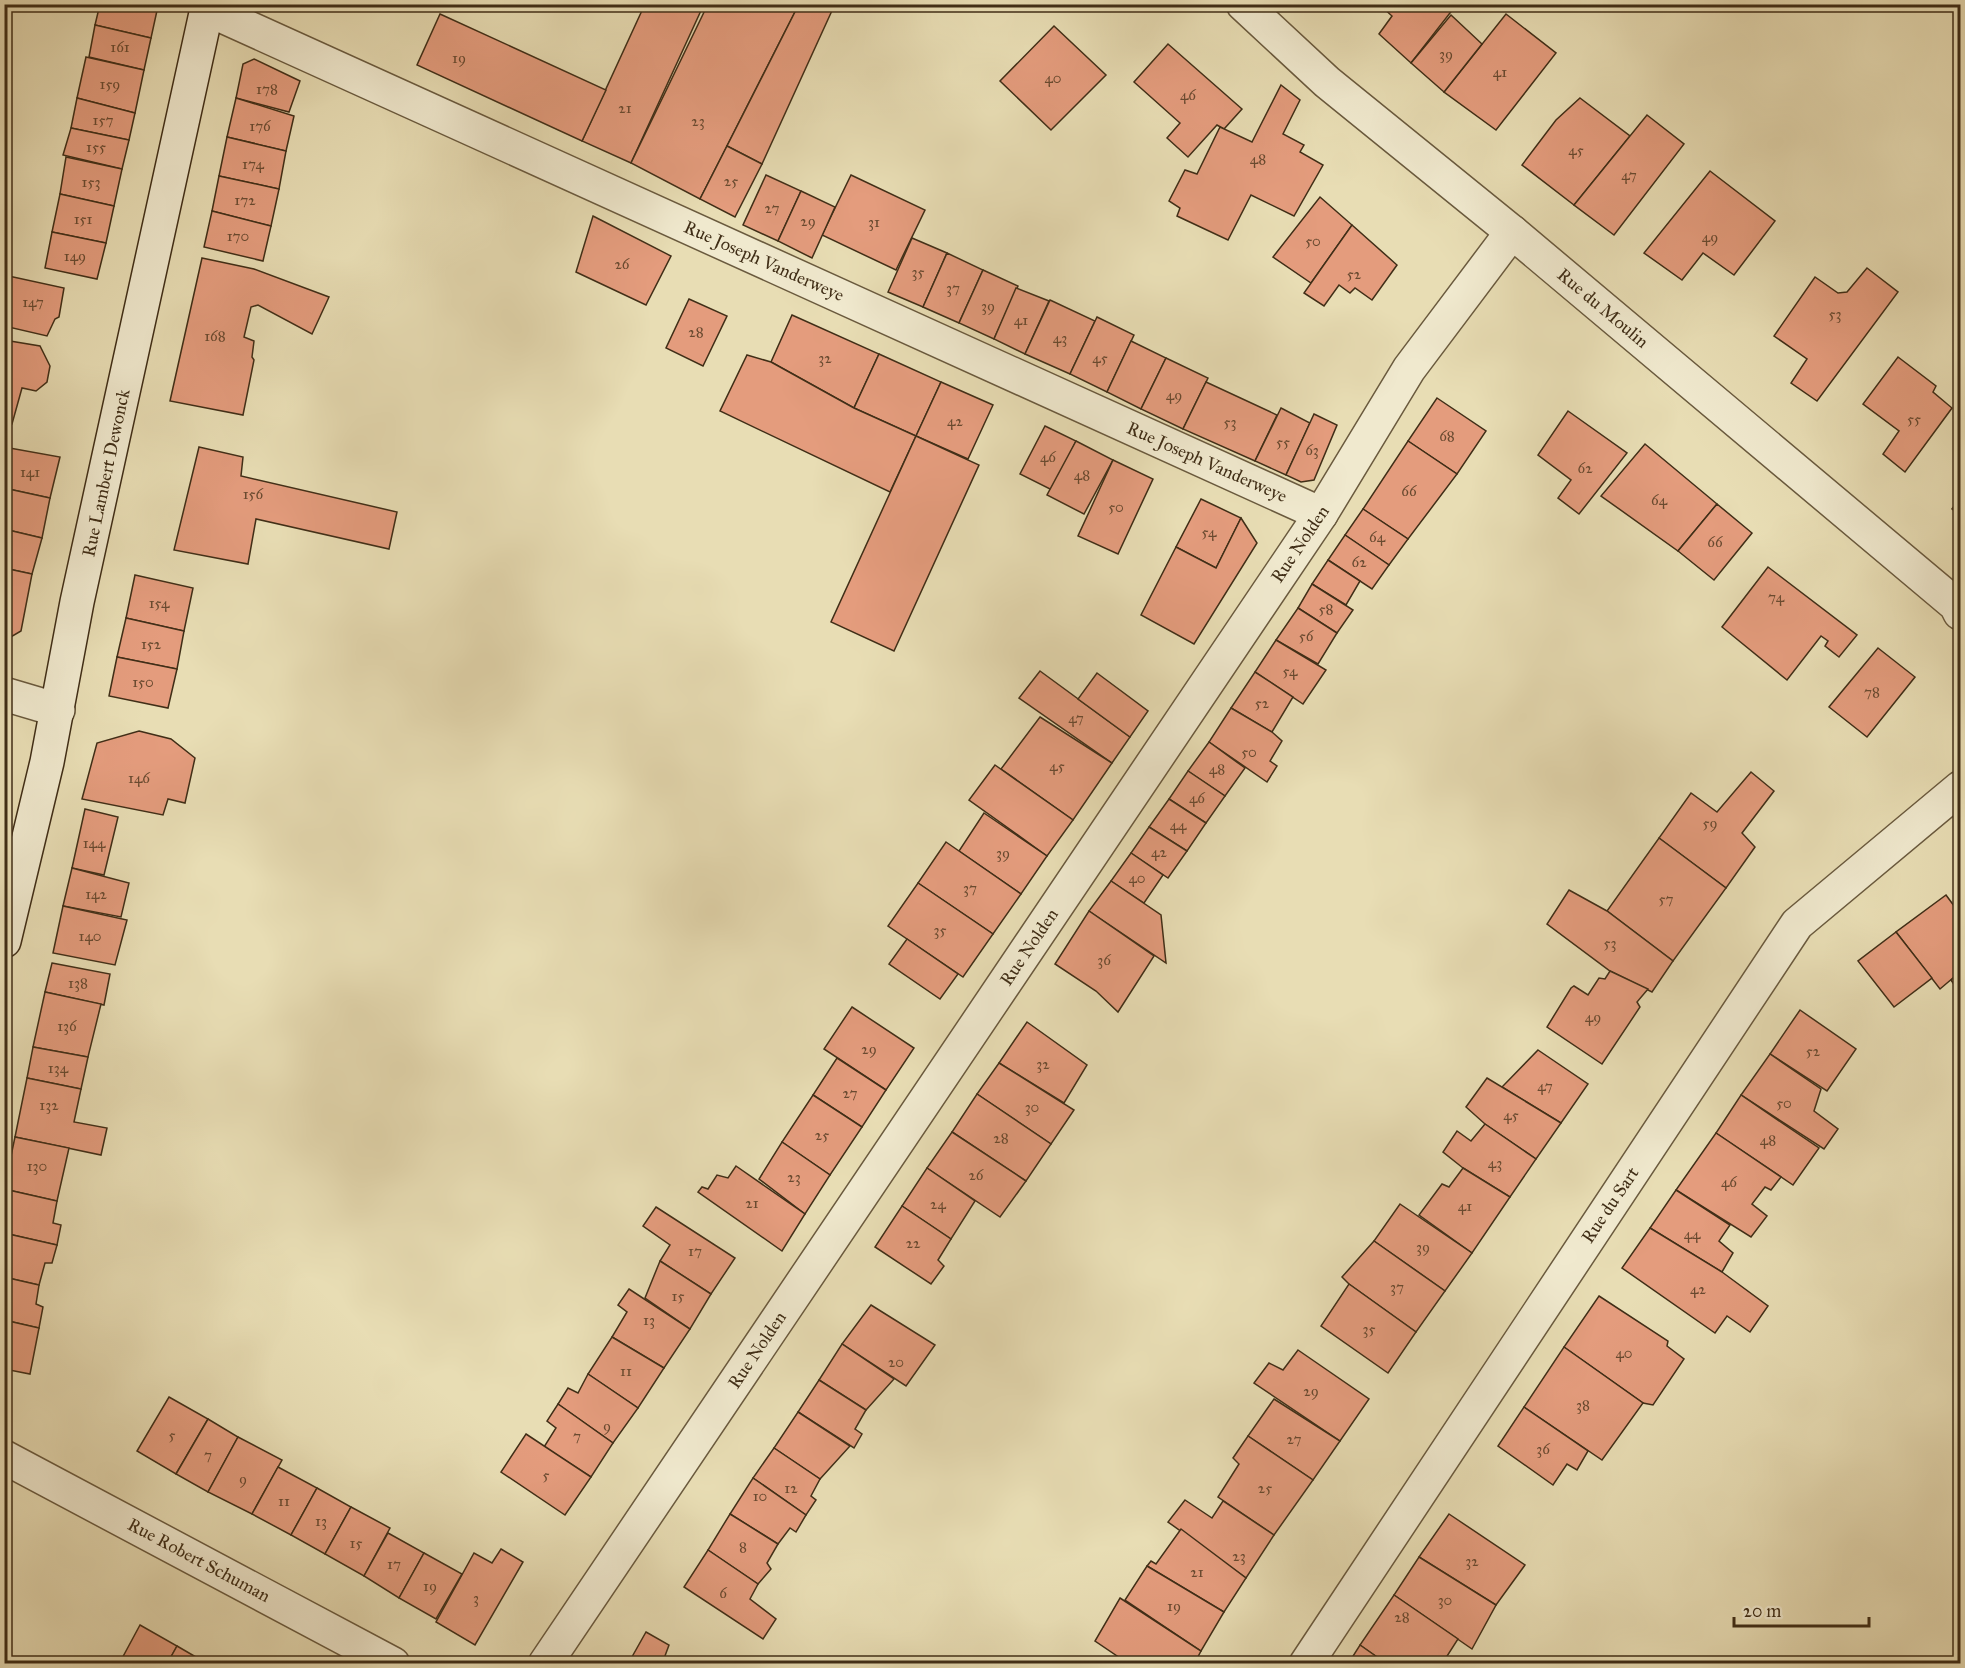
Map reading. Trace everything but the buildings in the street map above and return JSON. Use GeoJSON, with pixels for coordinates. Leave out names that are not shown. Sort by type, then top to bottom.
{"type":"FeatureCollection","features":[{"type":"Feature","properties":{"kind":"street","name":"Rue du Moulin"},"geometry":{"type":"LineString","coordinates":[[1243,4],[1327,82],[1512,232],[1956,604],[1960,613]]}},
{"type":"Feature","properties":{"kind":"street","name":"Rue Joseph Vanderweye"},"geometry":{"type":"LineString","coordinates":[[208,7],[1321,514]]}},
{"type":"Feature","properties":{"kind":"street","name":"Rue Lambert Dewonck"},"geometry":{"type":"LineString","coordinates":[[4,941],[58,710],[77,602],[208,7]]}},
{"type":"Feature","properties":{"kind":"street","name":"Rue Nolden"},"geometry":{"type":"LineString","coordinates":[[545,1664],[1321,514],[1409,369],[1512,232]]}},
{"type":"Feature","properties":{"kind":"street"},"geometry":{"type":"LineString","coordinates":[[4,694],[58,710]]}},
{"type":"Feature","properties":{"kind":"street","name":"Rue du Sart"},"geometry":{"type":"LineString","coordinates":[[1306,1664],[1797,924],[1960,788]]}},
{"type":"Feature","properties":{"kind":"street","name":"Rue Robert Schuman"},"geometry":{"type":"LineString","coordinates":[[4,1457],[393,1664]]}}]}
